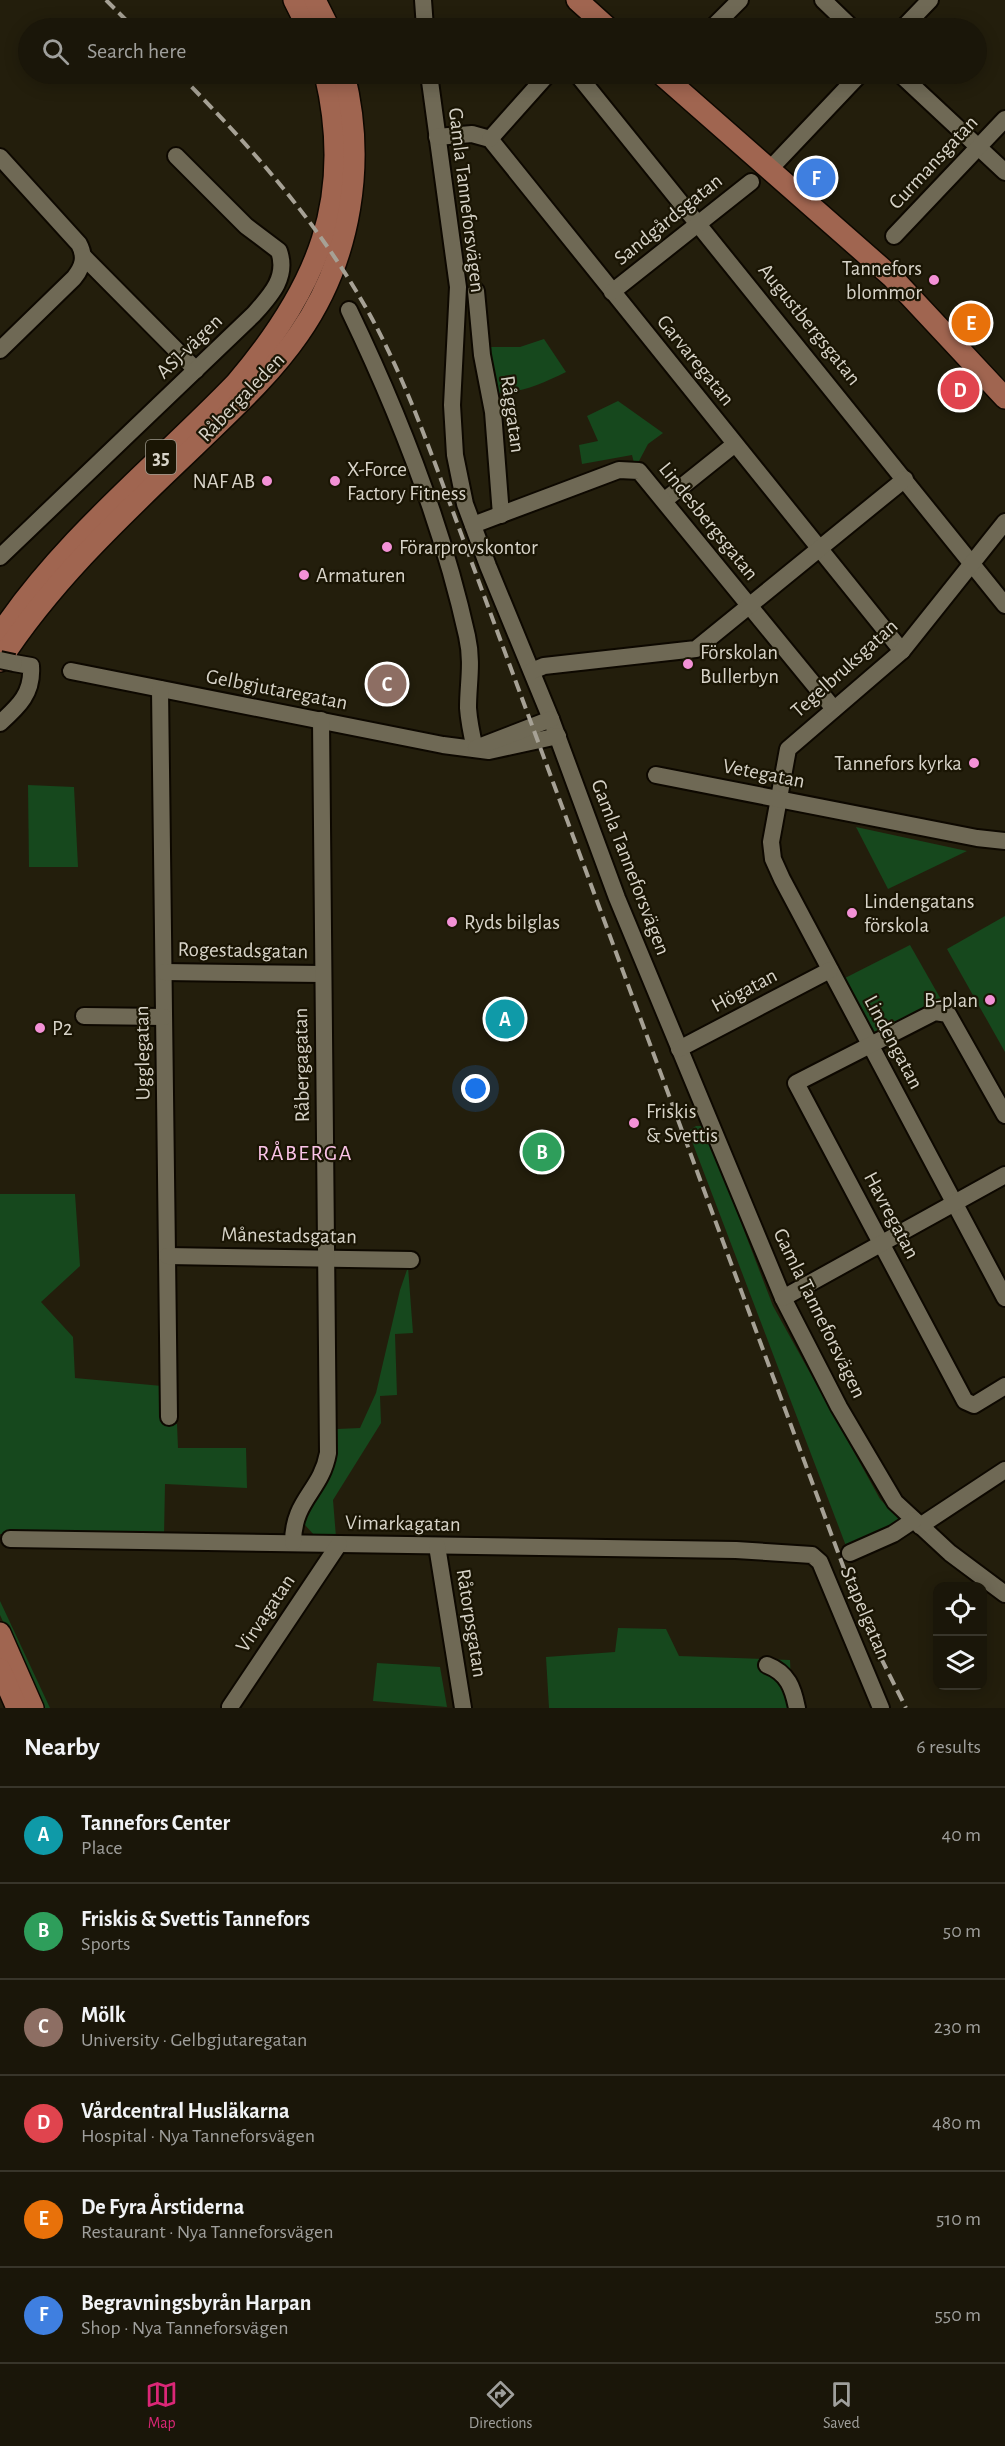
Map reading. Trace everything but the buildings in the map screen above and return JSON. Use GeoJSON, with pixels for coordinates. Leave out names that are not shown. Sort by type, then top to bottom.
{"type":"FeatureCollection","features":[{"type":"Feature","properties":{"kind":"main road"},"geometry":{"type":"LineString","coordinates":[[294,0],[303,18]]}},
{"type":"Feature","properties":{"kind":"main road"},"geometry":{"type":"LineString","coordinates":[[315,0],[324,18]]}},
{"type":"Feature","properties":{"kind":"main road"},"geometry":{"type":"LineString","coordinates":[[577,0],[593,18]]}},
{"type":"Feature","properties":{"kind":"main road","name":"Råbergaleden"},"geometry":{"type":"LineString","coordinates":[[0,634],[19,605],[65,553],[236,383],[266,347],[297,300],[311,273],[323,240],[334,188],[334,133],[327,84]]}},
{"type":"Feature","properties":{"kind":"main road","name":"Råbergaleden"},"geometry":{"type":"LineString","coordinates":[[5,661],[46,596],[78,561],[275,365],[305,325],[336,260],[350,207],[355,139],[346,84]]}},
{"type":"Feature","properties":{"kind":"main road"},"geometry":{"type":"LineString","coordinates":[[672,84],[892,277],[1005,398]]}},
{"type":"Feature","properties":{"kind":"main road"},"geometry":{"type":"LineString","coordinates":[[0,1634],[33,1708]]}},
{"type":"Feature","properties":{"kind":"main road"},"geometry":{"type":"LineString","coordinates":[[0,1669],[17,1708]]}},
{"type":"Feature","properties":{"kind":"street"},"geometry":{"type":"LineString","coordinates":[[423,0],[424,18]]}},
{"type":"Feature","properties":{"kind":"street"},"geometry":{"type":"LineString","coordinates":[[722,18],[740,0]]}},
{"type":"Feature","properties":{"kind":"street"},"geometry":{"type":"LineString","coordinates":[[823,0],[842,18]]}},
{"type":"Feature","properties":{"kind":"street"},"geometry":{"type":"LineString","coordinates":[[913,18],[930,0]]}},
{"type":"Feature","properties":{"kind":"street","name":"Gamla Tanneforsvägen"},"geometry":{"type":"LineString","coordinates":[[430,84],[458,287],[452,405],[453,439],[463,494],[473,525],[558,736],[612,884],[783,1298],[876,1473],[896,1502],[968,1567],[1005,1594]]}},
{"type":"Feature","properties":{"kind":"street"},"geometry":{"type":"LineString","coordinates":[[437,137],[472,134],[489,139],[539,84]]}},
{"type":"Feature","properties":{"kind":"street","name":"Augustbergsgatan"},"geometry":{"type":"LineString","coordinates":[[585,84],[1005,605]]}},
{"type":"Feature","properties":{"kind":"street"},"geometry":{"type":"LineString","coordinates":[[769,170],[851,84]]}},
{"type":"Feature","properties":{"kind":"street"},"geometry":{"type":"LineString","coordinates":[[911,84],[1005,172]]}},
{"type":"Feature","properties":{"kind":"street","name":"Curmansgatan"},"geometry":{"type":"LineString","coordinates":[[894,236],[1005,119]]}},
{"type":"Feature","properties":{"kind":"street","name":"Garvaregatan"},"geometry":{"type":"LineString","coordinates":[[489,139],[902,651]]}},
{"type":"Feature","properties":{"kind":"street","name":"ASJ-vägen"},"geometry":{"type":"LineString","coordinates":[[0,557],[264,303],[280,280],[282,260],[273,244],[246,226],[176,156]]}},
{"type":"Feature","properties":{"kind":"street"},"geometry":{"type":"LineString","coordinates":[[0,157],[79,244],[83,256],[196,370]]}},
{"type":"Feature","properties":{"kind":"street","name":"Sandgårdsgatan"},"geometry":{"type":"LineString","coordinates":[[612,292],[751,182]]}},
{"type":"Feature","properties":{"kind":"street"},"geometry":{"type":"LineString","coordinates":[[0,350],[74,278],[80,270],[83,256]]}},
{"type":"Feature","properties":{"kind":"street","name":"Råggatan"},"geometry":{"type":"LineString","coordinates":[[476,291],[482,355],[494,412],[501,515]]}},
{"type":"Feature","properties":{"kind":"street"},"geometry":{"type":"LineString","coordinates":[[349,310],[388,395],[438,529],[467,637],[471,684],[468,707],[475,749]]}},
{"type":"Feature","properties":{"kind":"street","name":"Råggatan"},"geometry":{"type":"LineString","coordinates":[[456,351],[482,355]]}},
{"type":"Feature","properties":{"kind":"street"},"geometry":{"type":"LineString","coordinates":[[665,500],[735,444]]}},
{"type":"Feature","properties":{"kind":"street","name":"Lindesbergsgatan"},"geometry":{"type":"LineString","coordinates":[[473,525],[626,468],[639,471],[834,709]]}},
{"type":"Feature","properties":{"kind":"street"},"geometry":{"type":"LineString","coordinates":[[532,671],[544,666],[696,649],[905,479]]}},
{"type":"Feature","properties":{"kind":"street","name":"Tegelbruksgatan"},"geometry":{"type":"LineString","coordinates":[[779,799],[788,749],[902,651],[1005,522]]}},
{"type":"Feature","properties":{"kind":"street"},"geometry":{"type":"LineString","coordinates":[[0,723],[25,698],[31,682],[31,666],[5,661]]}},
{"type":"Feature","properties":{"kind":"street","name":"Gelbgjutaregatan"},"geometry":{"type":"LineString","coordinates":[[71,671],[443,745],[503,750],[558,736]]}},
{"type":"Feature","properties":{"kind":"street","name":"Ugglegatan"},"geometry":{"type":"LineString","coordinates":[[160,689],[169,1417]]}},
{"type":"Feature","properties":{"kind":"street","name":"Gelbgjutaregatan"},"geometry":{"type":"LineString","coordinates":[[475,749],[551,719]]}},
{"type":"Feature","properties":{"kind":"street","name":"Råbergagatan"},"geometry":{"type":"LineString","coordinates":[[293,1543],[297,1513],[324,1472],[328,1453],[321,720]]}},
{"type":"Feature","properties":{"kind":"street","name":"Vetegatan"},"geometry":{"type":"LineString","coordinates":[[656,774],[976,838],[1005,841]]}},
{"type":"Feature","properties":{"kind":"street","name":"Lindengatan"},"geometry":{"type":"LineString","coordinates":[[779,799],[771,842],[773,859],[1005,1298]]}},
{"type":"Feature","properties":{"kind":"street","name":"Högatan"},"geometry":{"type":"LineString","coordinates":[[679,1049],[830,970]]}},
{"type":"Feature","properties":{"kind":"street","name":"Rogestadsgatan"},"geometry":{"type":"LineString","coordinates":[[164,972],[323,974]]}},
{"type":"Feature","properties":{"kind":"street"},"geometry":{"type":"LineString","coordinates":[[870,1045],[935,1012],[948,1014],[1005,1115]]}},
{"type":"Feature","properties":{"kind":"street"},"geometry":{"type":"LineString","coordinates":[[84,1016],[164,1017]]}},
{"type":"Feature","properties":{"kind":"street","name":"Havregatan"},"geometry":{"type":"LineString","coordinates":[[870,1045],[796,1083],[967,1403],[977,1404],[1005,1386]]}},
{"type":"Feature","properties":{"kind":"street"},"geometry":{"type":"LineString","coordinates":[[783,1298],[1005,1175]]}},
{"type":"Feature","properties":{"kind":"street","name":"Månestadsgatan"},"geometry":{"type":"LineString","coordinates":[[167,1256],[411,1260]]}},
{"type":"Feature","properties":{"kind":"street"},"geometry":{"type":"LineString","coordinates":[[850,1553],[917,1523],[1005,1470]]}},
{"type":"Feature","properties":{"kind":"street","name":"Vimarkagatan"},"geometry":{"type":"LineString","coordinates":[[10,1539],[794,1553]]}},
{"type":"Feature","properties":{"kind":"street","name":"Virvagatan"},"geometry":{"type":"LineString","coordinates":[[230,1707],[339,1544]]}},
{"type":"Feature","properties":{"kind":"street","name":"Råtorpsgatan"},"geometry":{"type":"LineString","coordinates":[[437,1546],[463,1708]]}},
{"type":"Feature","properties":{"kind":"street","name":"Stapelgatan"},"geometry":{"type":"LineString","coordinates":[[794,1553],[812,1555],[820,1562],[881,1708]]}},
{"type":"Feature","properties":{"kind":"street"},"geometry":{"type":"LineString","coordinates":[[767,1665],[776,1668],[787,1678],[793,1689],[797,1708]]}},
{"type":"Feature","properties":{"kind":"green space"},"geometry":{"type":"Polygon","coordinates":[[[544,339],[566,372],[523,390],[495,393],[486,347],[520,347],[544,339]]]}},
{"type":"Feature","properties":{"kind":"green space"},"geometry":{"type":"Polygon","coordinates":[[[618,401],[663,433],[648,444],[639,461],[634,463],[632,455],[582,464],[579,445],[598,441],[587,416],[618,401]]]}},
{"type":"Feature","properties":{"kind":"green space"},"geometry":{"type":"Polygon","coordinates":[[[28,785],[74,787],[78,867],[29,867],[28,785]]]}},
{"type":"Feature","properties":{"kind":"green space"},"geometry":{"type":"Polygon","coordinates":[[[856,827],[967,851],[888,889],[856,827]]]}},
{"type":"Feature","properties":{"kind":"green space","name":"B-plan"},"geometry":{"type":"Polygon","coordinates":[[[1005,916],[1005,1052],[947,949],[1005,916]]]}},
{"type":"Feature","properties":{"kind":"green space"},"geometry":{"type":"Polygon","coordinates":[[[910,945],[943,1003],[876,1036],[845,978],[910,945]]]}},
{"type":"Feature","properties":{"kind":"green space"},"geometry":{"type":"Polygon","coordinates":[[[696,1126],[704,1126],[773,1306],[880,1499],[899,1519],[896,1525],[846,1546],[690,1136],[690,1130],[696,1126]]]}},
{"type":"Feature","properties":{"kind":"green space"},"geometry":{"type":"Polygon","coordinates":[[[0,1194],[75,1194],[80,1266],[41,1302],[73,1337],[75,1378],[162,1386],[164,1418],[177,1424],[178,1448],[246,1448],[247,1488],[165,1484],[164,1536],[0,1534],[0,1194]]]}},
{"type":"Feature","properties":{"kind":"green space"},"geometry":{"type":"Polygon","coordinates":[[[408,1267],[413,1333],[395,1334],[397,1395],[380,1396],[381,1423],[333,1500],[336,1537],[315,1536],[305,1525],[305,1517],[331,1473],[335,1461],[337,1429],[360,1428],[376,1393],[400,1290],[408,1267]]]}},
{"type":"Feature","properties":{"kind":"green space"},"geometry":{"type":"Polygon","coordinates":[[[0,1601],[50,1708],[43,1708],[0,1615],[0,1601]]]}},
{"type":"Feature","properties":{"kind":"green space"},"geometry":{"type":"Polygon","coordinates":[[[618,1628],[666,1629],[679,1656],[790,1660],[792,1708],[549,1708],[546,1657],[615,1652],[618,1628]]]}},
{"type":"Feature","properties":{"kind":"green space"},"geometry":{"type":"Polygon","coordinates":[[[377,1663],[440,1667],[447,1707],[373,1701],[377,1663]]]}},
{"type":"Feature","properties":{"kind":"railway"},"geometry":{"type":"LineString","coordinates":[[106,0],[124,18]]}},
{"type":"Feature","properties":{"kind":"railway"},"geometry":{"type":"LineString","coordinates":[[188,84],[262,163],[312,225],[335,258],[377,328],[416,413],[866,1628],[906,1708]]}},
{"type":"Feature","properties":{"kind":"place","name":"Begravningsbyrån Harpan"},"geometry":{"type":"Point","coordinates":[816,178]}},
{"type":"Feature","properties":{"kind":"place","name":"Tannefors blommor"},"geometry":{"type":"Point","coordinates":[934,280]}},
{"type":"Feature","properties":{"kind":"place","name":"De Fyra Årstiderna"},"geometry":{"type":"Point","coordinates":[971,323]}},
{"type":"Feature","properties":{"kind":"place","name":"Vårdcentral Husläkarna"},"geometry":{"type":"Point","coordinates":[960,390]}},
{"type":"Feature","properties":{"kind":"place","name":"NAF AB"},"geometry":{"type":"Point","coordinates":[267,481]}},
{"type":"Feature","properties":{"kind":"place","name":"X-Force Factory Fitness"},"geometry":{"type":"Point","coordinates":[335,481]}},
{"type":"Feature","properties":{"kind":"place","name":"Förarprovskontor"},"geometry":{"type":"Point","coordinates":[387,547]}},
{"type":"Feature","properties":{"kind":"place","name":"Armaturen"},"geometry":{"type":"Point","coordinates":[304,575]}},
{"type":"Feature","properties":{"kind":"place","name":"Förskolan Bullerbyn"},"geometry":{"type":"Point","coordinates":[688,664]}},
{"type":"Feature","properties":{"kind":"place","name":"Mölk"},"geometry":{"type":"Point","coordinates":[387,684]}},
{"type":"Feature","properties":{"kind":"place","name":"Tannefors kyrka"},"geometry":{"type":"Point","coordinates":[974,763]}},
{"type":"Feature","properties":{"kind":"place","name":"Lindengatans förskola"},"geometry":{"type":"Point","coordinates":[852,913]}},
{"type":"Feature","properties":{"kind":"place","name":"Ryds bilglas"},"geometry":{"type":"Point","coordinates":[452,922]}},
{"type":"Feature","properties":{"kind":"place","name":"B-plan"},"geometry":{"type":"Point","coordinates":[990,1000]}},
{"type":"Feature","properties":{"kind":"place","name":"Tannefors Center"},"geometry":{"type":"Point","coordinates":[505,1019]}},
{"type":"Feature","properties":{"kind":"place","name":"P2"},"geometry":{"type":"Point","coordinates":[40,1028]}},
{"type":"Feature","properties":{"kind":"place","name":"Friskis & Svettis"},"geometry":{"type":"Point","coordinates":[634,1123]}},
{"type":"Feature","properties":{"kind":"place","name":"Friskis & Svettis Tannefors"},"geometry":{"type":"Point","coordinates":[542,1152]}},
{"type":"Feature","properties":{"kind":"district","name":"RÅBERGA"},"geometry":{"type":"Point","coordinates":[305,1152]}}]}
